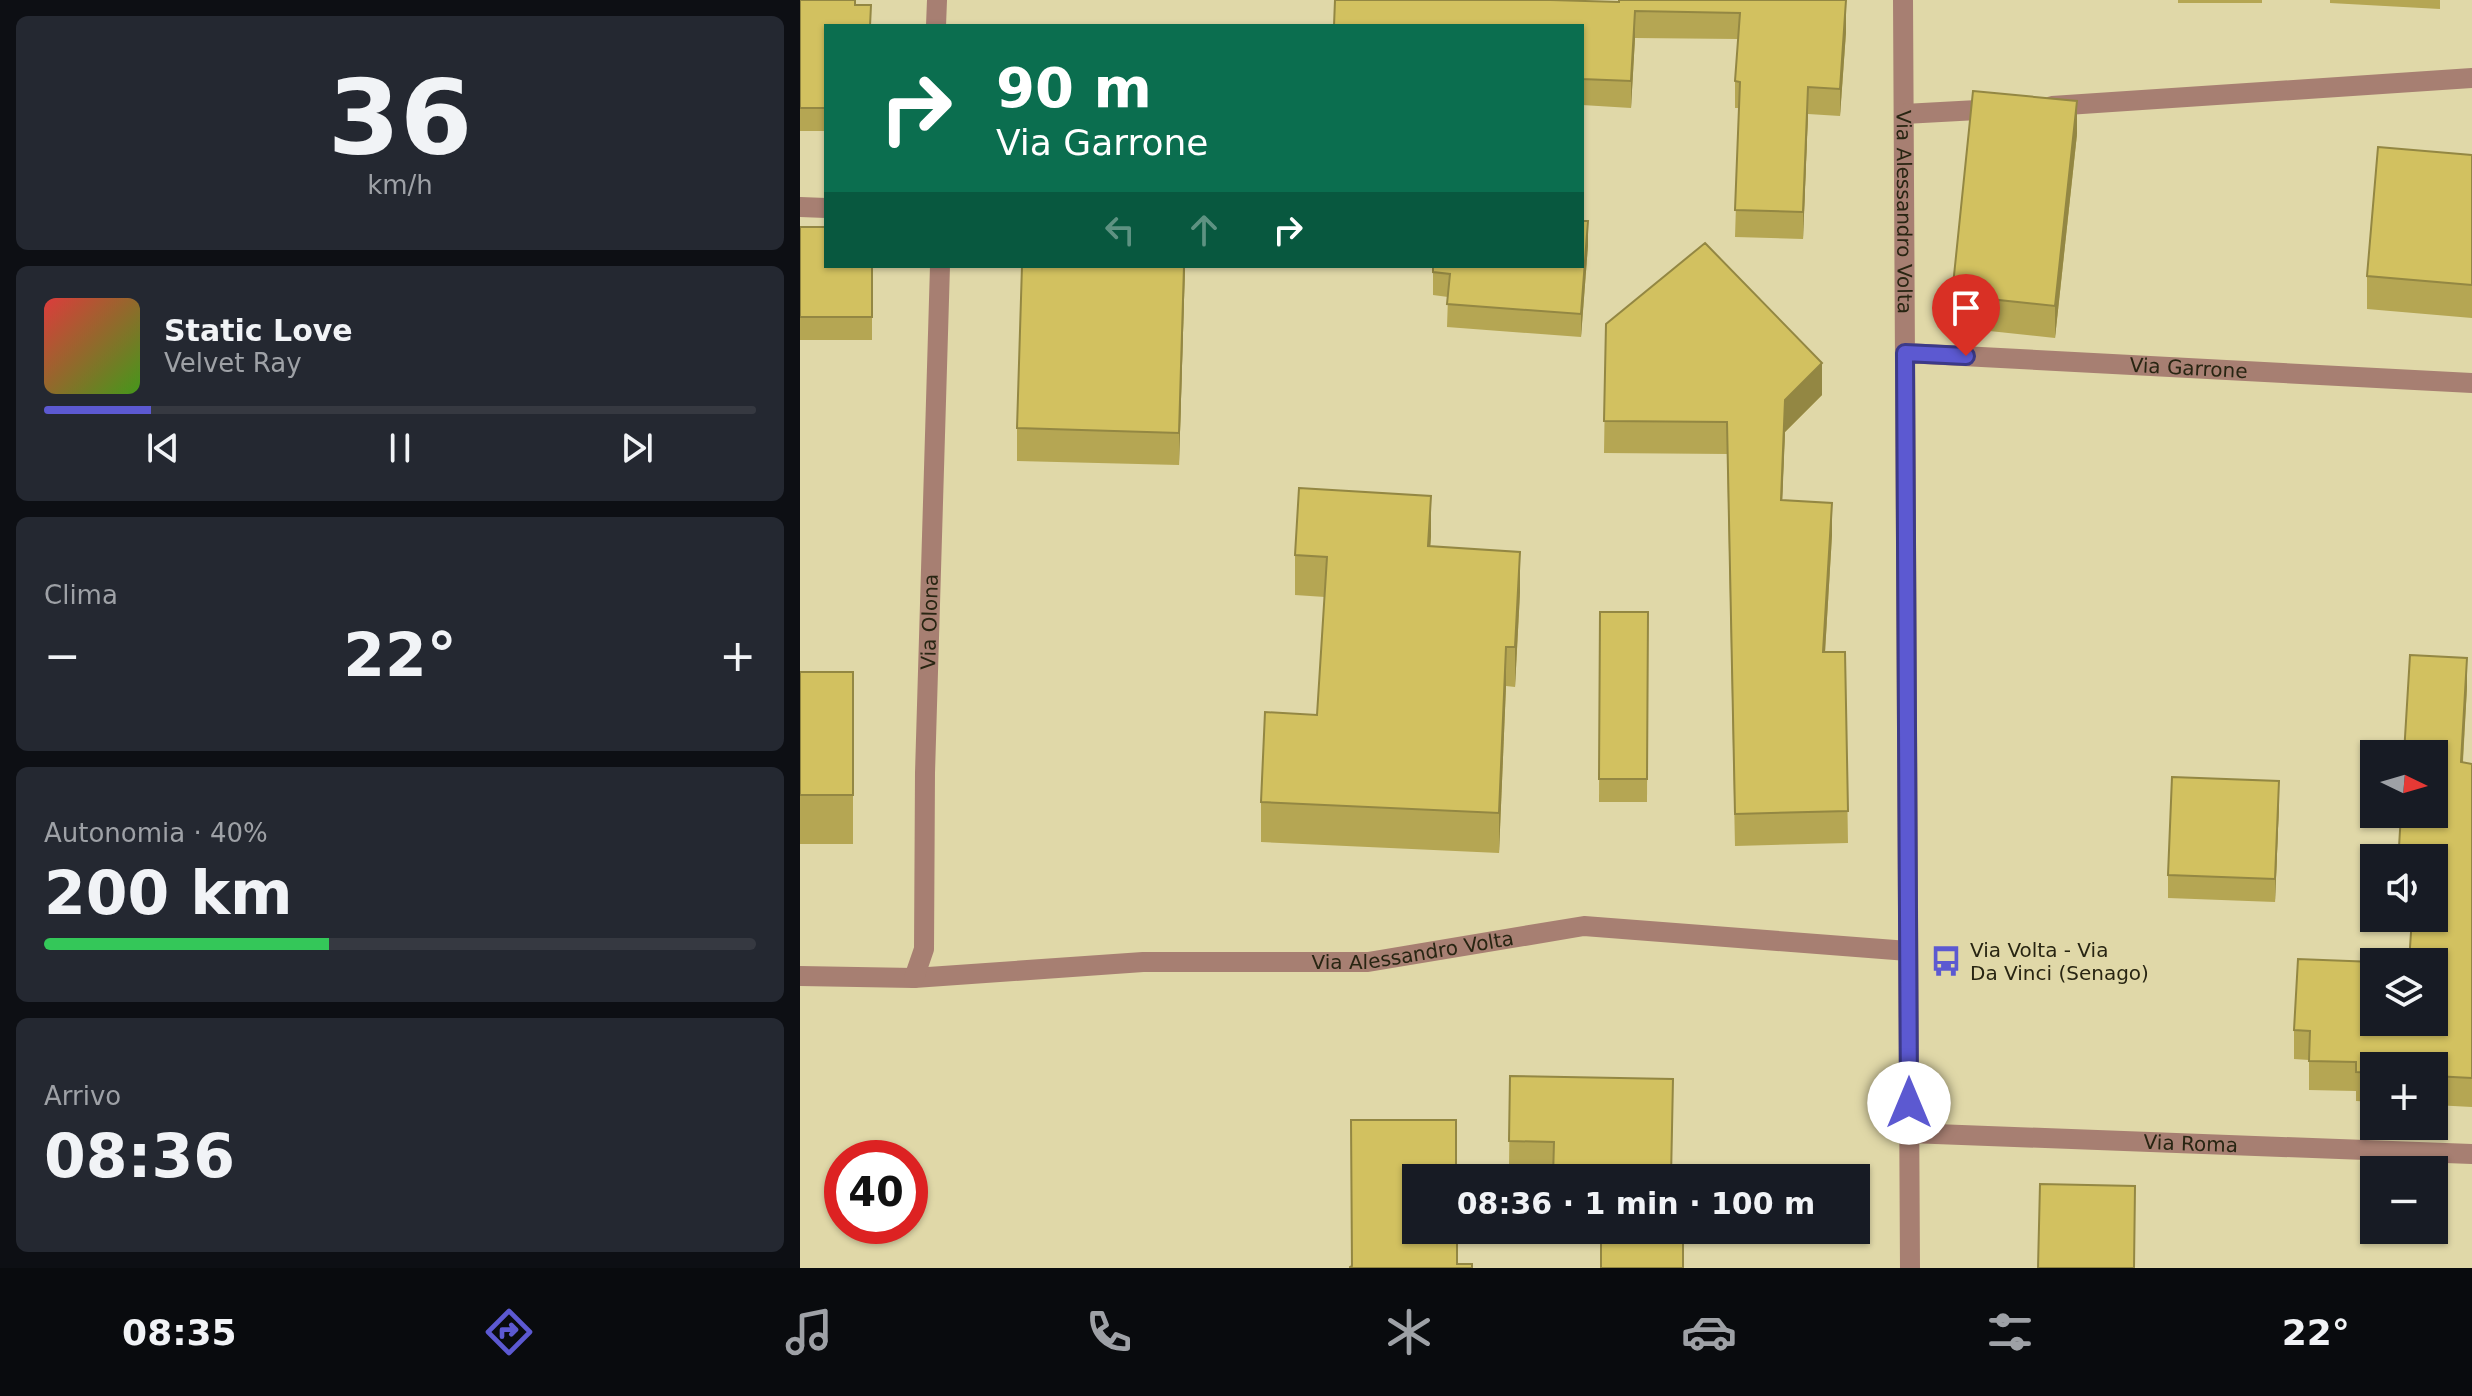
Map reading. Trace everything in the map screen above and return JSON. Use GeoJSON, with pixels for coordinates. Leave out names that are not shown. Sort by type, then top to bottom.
{"type":"FeatureCollection","features":[{"type":"Feature","properties":{"kind":"street"},"geometry":{"type":"LineString","coordinates":[[936,24],[937,0]]}},
{"type":"Feature","properties":{"kind":"street","name":"Via Alessandro Volta"},"geometry":{"type":"LineString","coordinates":[[1903,0],[1910,1268]]}},
{"type":"Feature","properties":{"kind":"street"},"geometry":{"type":"LineString","coordinates":[[2039,106],[2472,78]]}},
{"type":"Feature","properties":{"kind":"street"},"geometry":{"type":"LineString","coordinates":[[1904,114],[2009,108]]}},
{"type":"Feature","properties":{"kind":"street"},"geometry":{"type":"LineString","coordinates":[[800,207],[824,208]]}},
{"type":"Feature","properties":{"kind":"street","name":"Via Olona"},"geometry":{"type":"LineString","coordinates":[[914,978],[924,949],[925,773],[940,268]]}},
{"type":"Feature","properties":{"kind":"street","name":"Via Garrone"},"geometry":{"type":"LineString","coordinates":[[1905,353],[2472,383]]}},
{"type":"Feature","properties":{"kind":"street","name":"Via Alessandro Volta"},"geometry":{"type":"LineString","coordinates":[[800,976],[914,978],[1143,962],[1368,962],[1584,926],[1908,951]]}},
{"type":"Feature","properties":{"kind":"street","name":"Via Roma"},"geometry":{"type":"LineString","coordinates":[[1909,1133],[2472,1154]]}},
{"type":"Feature","properties":{"kind":"building"},"geometry":{"type":"Polygon","coordinates":[[[800,0],[855,0],[855,5],[871,5],[870,24],[824,24],[824,108],[800,108],[800,0]]]}},
{"type":"Feature","properties":{"kind":"building"},"geometry":{"type":"Polygon","coordinates":[[[1335,0],[1846,0],[1840,89],[1808,87],[1803,212],[1735,210],[1740,82],[1735,81],[1740,13],[1635,11],[1631,81],[1584,79],[1584,24],[1334,24],[1335,0]]]}},
{"type":"Feature","properties":{"kind":"building"},"geometry":{"type":"Polygon","coordinates":[[[1973,91],[2077,101],[2055,306],[1952,295],[1973,91]]]}},
{"type":"Feature","properties":{"kind":"building"},"geometry":{"type":"Polygon","coordinates":[[[2378,147],[2472,155],[2472,285],[2367,276],[2378,147]]]}},
{"type":"Feature","properties":{"kind":"building"},"geometry":{"type":"Polygon","coordinates":[[[1584,221],[1588,221],[1581,314],[1447,304],[1450,274],[1433,272],[1433,268],[1584,268],[1584,221]]]}},
{"type":"Feature","properties":{"kind":"building"},"geometry":{"type":"Polygon","coordinates":[[[800,227],[824,227],[824,268],[872,268],[872,317],[800,317],[800,227]]]}},
{"type":"Feature","properties":{"kind":"building"},"geometry":{"type":"Polygon","coordinates":[[[1705,243],[1822,363],[1785,400],[1781,500],[1832,503],[1823,652],[1845,652],[1848,811],[1735,814],[1727,422],[1604,421],[1606,324],[1705,243]]]}},
{"type":"Feature","properties":{"kind":"building"},"geometry":{"type":"Polygon","coordinates":[[[1022,268],[1184,268],[1179,433],[1017,428],[1022,268]]]}},
{"type":"Feature","properties":{"kind":"building"},"geometry":{"type":"Polygon","coordinates":[[[1299,488],[1431,496],[1428,546],[1520,552],[1515,647],[1506,647],[1499,813],[1261,802],[1265,712],[1317,715],[1327,557],[1295,555],[1299,488]]]}},
{"type":"Feature","properties":{"kind":"building"},"geometry":{"type":"Polygon","coordinates":[[[1600,612],[1648,612],[1647,779],[1599,779],[1600,612]]]}},
{"type":"Feature","properties":{"kind":"building"},"geometry":{"type":"Polygon","coordinates":[[[2410,655],[2467,658],[2461,762],[2472,764],[2472,1078],[2448,1077],[2448,1052],[2360,1052],[2360,1072],[2356,1072],[2356,1062],[2309,1061],[2310,1031],[2294,1030],[2298,959],[2360,961],[2360,1036],[2448,1036],[2448,948],[2410,948],[2411,932],[2448,932],[2448,844],[2399,844],[2400,828],[2448,828],[2448,740],[2405,740],[2410,655]]]}},
{"type":"Feature","properties":{"kind":"building"},"geometry":{"type":"Polygon","coordinates":[[[800,672],[853,672],[853,795],[800,795],[800,672]]]}},
{"type":"Feature","properties":{"kind":"building"},"geometry":{"type":"Polygon","coordinates":[[[2172,777],[2279,781],[2275,879],[2168,875],[2172,777]]]}},
{"type":"Feature","properties":{"kind":"building"},"geometry":{"type":"Polygon","coordinates":[[[1510,1076],[1673,1079],[1671,1164],[1553,1164],[1554,1142],[1509,1141],[1510,1076]]]}},
{"type":"Feature","properties":{"kind":"building"},"geometry":{"type":"Polygon","coordinates":[[[1351,1120],[1456,1120],[1456,1164],[1402,1164],[1402,1244],[1457,1244],[1457,1264],[1472,1264],[1472,1268],[1350,1268],[1351,1120]]]}},
{"type":"Feature","properties":{"kind":"building"},"geometry":{"type":"Polygon","coordinates":[[[2040,1184],[2135,1186],[2134,1268],[2038,1268],[2040,1184]]]}},
{"type":"Feature","properties":{"kind":"building"},"geometry":{"type":"Polygon","coordinates":[[[1601,1244],[1683,1244],[1683,1268],[1601,1268],[1601,1244]]]}},
{"type":"Feature","properties":{"kind":"place","name":"Via Volta - Via Da Vinci (Senago)"},"geometry":{"type":"Point","coordinates":[1946,961]}},
{"type":"Feature","properties":{"kind":"route"},"geometry":{"type":"LineString","coordinates":[[1909,1103],[1905,353],[1966,356]]}}]}
